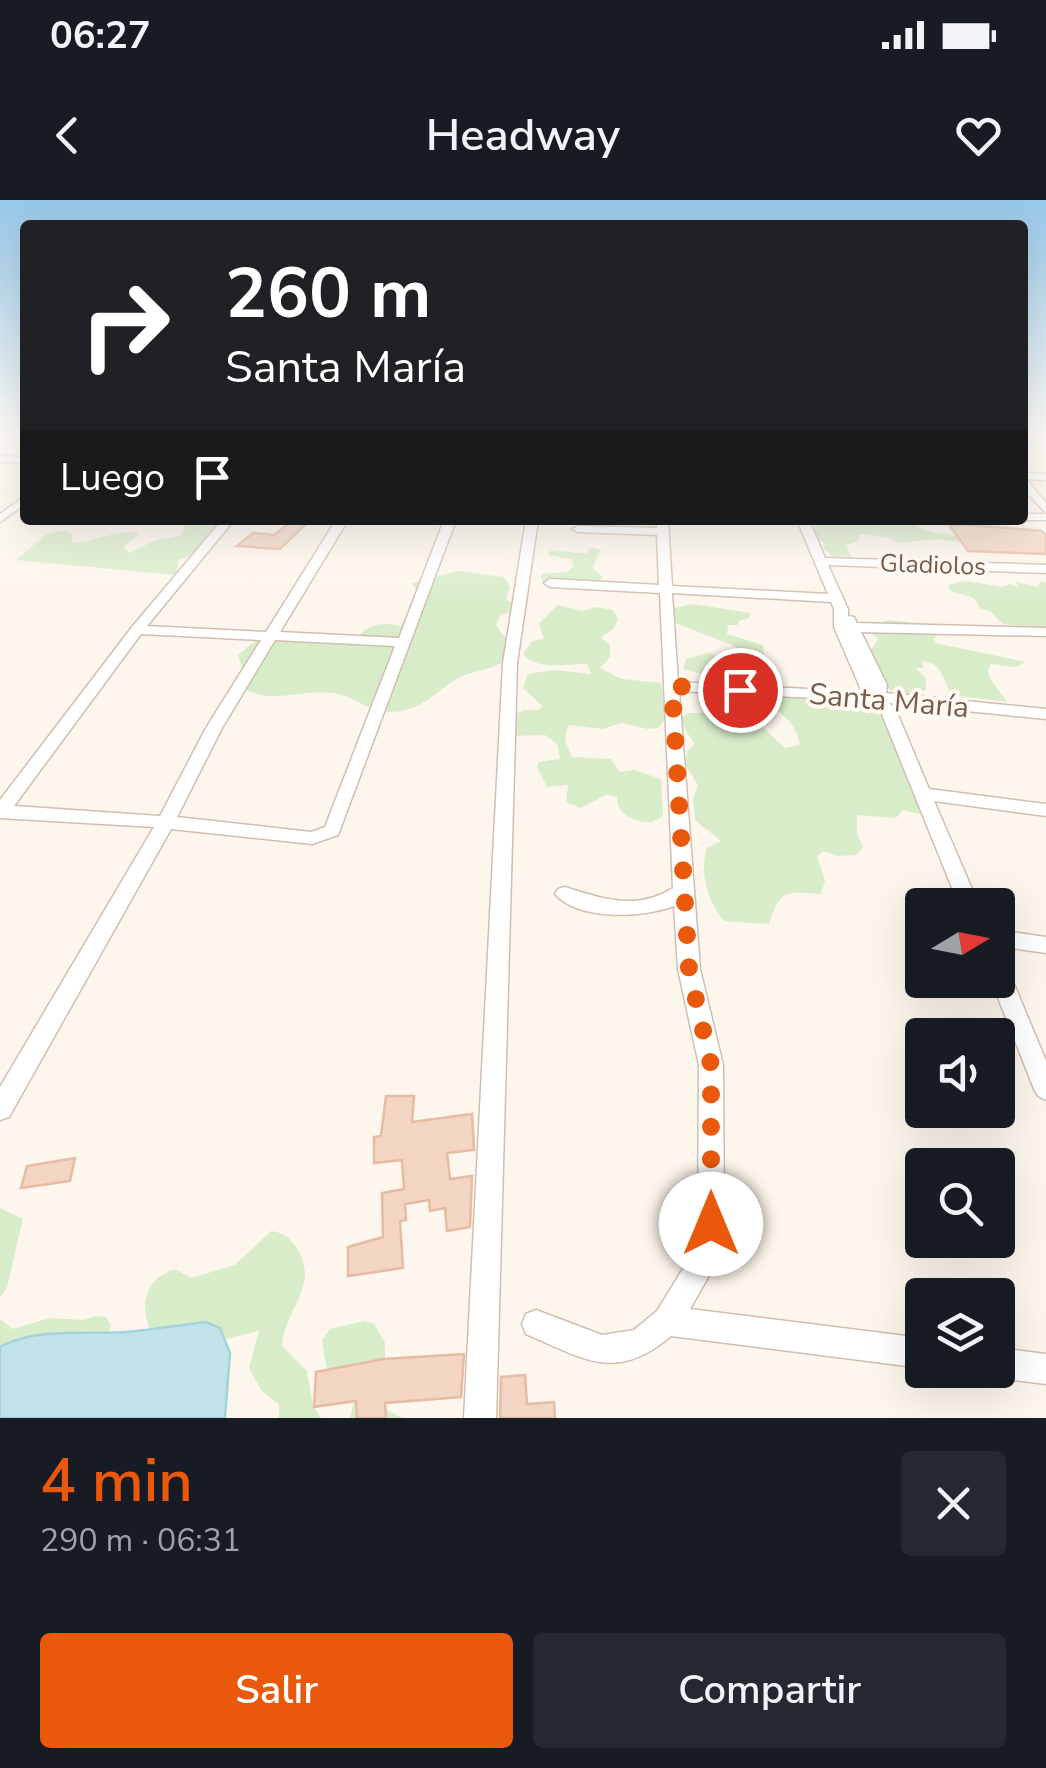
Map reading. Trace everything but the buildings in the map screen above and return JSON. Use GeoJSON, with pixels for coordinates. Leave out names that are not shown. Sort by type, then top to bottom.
{"type":"FeatureCollection","features":[{"type":"Feature","properties":{"kind":"street"},"geometry":{"type":"LineString","coordinates":[[1030,491],[1046,514]]}},
{"type":"Feature","properties":{"kind":"street"},"geometry":{"type":"LineString","coordinates":[[0,518],[20,503]]}},
{"type":"Feature","properties":{"kind":"street"},"geometry":{"type":"LineString","coordinates":[[0,811],[137,630],[224,525]]}},
{"type":"Feature","properties":{"kind":"street"},"geometry":{"type":"LineString","coordinates":[[0,1109],[166,822],[214,728],[339,525]]}},
{"type":"Feature","properties":{"kind":"street"},"geometry":{"type":"LineString","coordinates":[[0,811],[166,822],[312,838],[328,835],[448,525]]}},
{"type":"Feature","properties":{"kind":"street"},"geometry":{"type":"LineString","coordinates":[[480,1418],[509,681],[531,525]]}},
{"type":"Feature","properties":{"kind":"street"},"geometry":{"type":"LineString","coordinates":[[805,525],[848,627],[866,687],[888,710],[962,888]]}},
{"type":"Feature","properties":{"kind":"street"},"geometry":{"type":"LineString","coordinates":[[536,1324],[602,1350],[640,1343],[667,1321],[696,1274],[711,1224],[711,1065],[689,969],[682,891],[663,526],[578,529]]}},
{"type":"Feature","properties":{"kind":"street","name":"Gladiolos"},"geometry":{"type":"LineString","coordinates":[[820,561],[1046,569]]}},
{"type":"Feature","properties":{"kind":"street"},"geometry":{"type":"LineString","coordinates":[[550,584],[838,603]]}},
{"type":"Feature","properties":{"kind":"street"},"geometry":{"type":"LineString","coordinates":[[848,627],[1046,632]]}},
{"type":"Feature","properties":{"kind":"street"},"geometry":{"type":"LineString","coordinates":[[137,630],[404,642]]}},
{"type":"Feature","properties":{"kind":"street","name":"Santa María"},"geometry":{"type":"LineString","coordinates":[[672,686],[878,698],[1046,714]]}},
{"type":"Feature","properties":{"kind":"street"},"geometry":{"type":"LineString","coordinates":[[923,794],[1046,810]]}},
{"type":"Feature","properties":{"kind":"street"},"geometry":{"type":"LineString","coordinates":[[565,894],[630,910],[654,908],[682,891]]}},
{"type":"Feature","properties":{"kind":"street"},"geometry":{"type":"LineString","coordinates":[[1015,940],[1046,945]]}},
{"type":"Feature","properties":{"kind":"street"},"geometry":{"type":"LineString","coordinates":[[1009,998],[1046,1088]]}},
{"type":"Feature","properties":{"kind":"street"},"geometry":{"type":"LineString","coordinates":[[667,1321],[905,1351]]}},
{"type":"Feature","properties":{"kind":"street"},"geometry":{"type":"LineString","coordinates":[[1015,1365],[1046,1369]]}},
{"type":"Feature","properties":{"kind":"green space"},"geometry":{"type":"Polygon","coordinates":[[[186,525],[219,525],[195,553],[179,560],[176,575],[16,560],[47,534],[66,530],[73,536],[71,543],[139,533],[124,547],[129,553],[154,541],[181,535],[186,525]]]}},
{"type":"Feature","properties":{"kind":"green space"},"geometry":{"type":"Polygon","coordinates":[[[917,525],[971,544],[937,539],[898,543],[888,537],[860,534],[857,542],[845,545],[852,556],[833,557],[823,547],[825,543],[816,539],[814,526],[917,525]]]}},
{"type":"Feature","properties":{"kind":"green space"},"geometry":{"type":"Polygon","coordinates":[[[590,547],[601,550],[592,568],[603,577],[603,582],[542,581],[541,574],[567,572],[574,566],[571,559],[548,555],[551,550],[586,554],[590,547]]]}},
{"type":"Feature","properties":{"kind":"green space"},"geometry":{"type":"Polygon","coordinates":[[[458,571],[504,577],[510,587],[506,599],[514,605],[514,611],[500,616],[496,625],[508,642],[501,663],[457,679],[422,703],[406,710],[384,711],[333,693],[270,696],[247,690],[237,682],[244,675],[238,655],[259,638],[328,634],[339,641],[356,639],[376,625],[401,626],[419,594],[412,583],[458,571]]]}},
{"type":"Feature","properties":{"kind":"green space"},"geometry":{"type":"Polygon","coordinates":[[[966,581],[1002,587],[1018,587],[1016,582],[1038,587],[1040,581],[1046,583],[1046,630],[1003,624],[990,611],[981,609],[974,598],[950,591],[948,585],[966,581]]]}},
{"type":"Feature","properties":{"kind":"green space"},"geometry":{"type":"Polygon","coordinates":[[[693,604],[750,613],[738,625],[728,625],[727,634],[763,645],[764,666],[770,676],[755,679],[748,686],[683,669],[686,659],[707,653],[749,662],[745,653],[732,645],[673,622],[673,608],[693,604]]]}},
{"type":"Feature","properties":{"kind":"green space"},"geometry":{"type":"Polygon","coordinates":[[[557,605],[582,611],[596,607],[613,610],[618,619],[614,628],[601,638],[610,645],[610,657],[600,668],[622,679],[661,683],[666,719],[658,728],[621,723],[603,729],[568,725],[565,740],[572,757],[611,759],[620,772],[634,770],[661,779],[663,816],[652,822],[628,816],[617,797],[606,795],[581,808],[566,802],[568,785],[547,787],[537,767],[539,762],[560,759],[557,744],[545,735],[511,736],[512,716],[542,706],[523,688],[528,674],[554,670],[591,674],[587,664],[545,665],[523,654],[532,641],[544,639],[539,624],[557,605]]]}},
{"type":"Feature","properties":{"kind":"green space"},"geometry":{"type":"Polygon","coordinates":[[[888,620],[934,629],[939,632],[935,643],[1026,662],[1016,667],[991,664],[988,669],[989,677],[1007,702],[951,695],[938,668],[922,661],[924,668],[915,668],[926,678],[926,690],[907,695],[885,688],[870,652],[878,639],[866,627],[888,620]]]}},
{"type":"Feature","properties":{"kind":"green space"},"geometry":{"type":"Polygon","coordinates":[[[735,688],[759,705],[759,724],[785,748],[800,745],[797,735],[768,695],[868,699],[887,725],[917,790],[921,811],[919,814],[903,810],[896,818],[857,815],[857,833],[863,847],[857,855],[837,856],[824,851],[817,856],[825,881],[821,894],[786,895],[777,904],[769,924],[724,921],[713,905],[706,886],[705,857],[707,848],[721,841],[695,820],[693,798],[698,785],[685,765],[688,750],[695,744],[678,719],[689,713],[736,713],[740,702],[708,690],[735,688]]]}},
{"type":"Feature","properties":{"kind":"green space"},"geometry":{"type":"Polygon","coordinates":[[[0,1208],[23,1219],[7,1287],[0,1298],[0,1208]]]}},
{"type":"Feature","properties":{"kind":"green space"},"geometry":{"type":"Polygon","coordinates":[[[271,1231],[293,1243],[305,1269],[282,1346],[307,1371],[313,1406],[321,1418],[279,1418],[279,1405],[261,1390],[249,1368],[259,1331],[226,1339],[158,1344],[147,1322],[148,1291],[163,1275],[175,1269],[191,1278],[235,1265],[271,1231]]]}},
{"type":"Feature","properties":{"kind":"green space"},"geometry":{"type":"Polygon","coordinates":[[[106,1317],[111,1325],[107,1337],[0,1398],[0,1319],[13,1329],[49,1318],[83,1320],[106,1317]]]}},
{"type":"Feature","properties":{"kind":"green space"},"geometry":{"type":"Polygon","coordinates":[[[364,1321],[374,1324],[385,1343],[385,1409],[403,1418],[350,1418],[354,1401],[328,1377],[322,1340],[330,1329],[364,1321]]]}},
{"type":"Feature","properties":{"kind":"water"},"geometry":{"type":"Polygon","coordinates":[[[206,1322],[220,1328],[230,1353],[225,1418],[0,1418],[0,1347],[45,1334],[126,1332],[206,1322]]]}},
{"type":"Feature","properties":{"kind":"route"},"geometry":{"type":"LineString","coordinates":[[711,1224],[711,1065],[707,1033],[689,969],[672,686],[740,690]]}}]}
